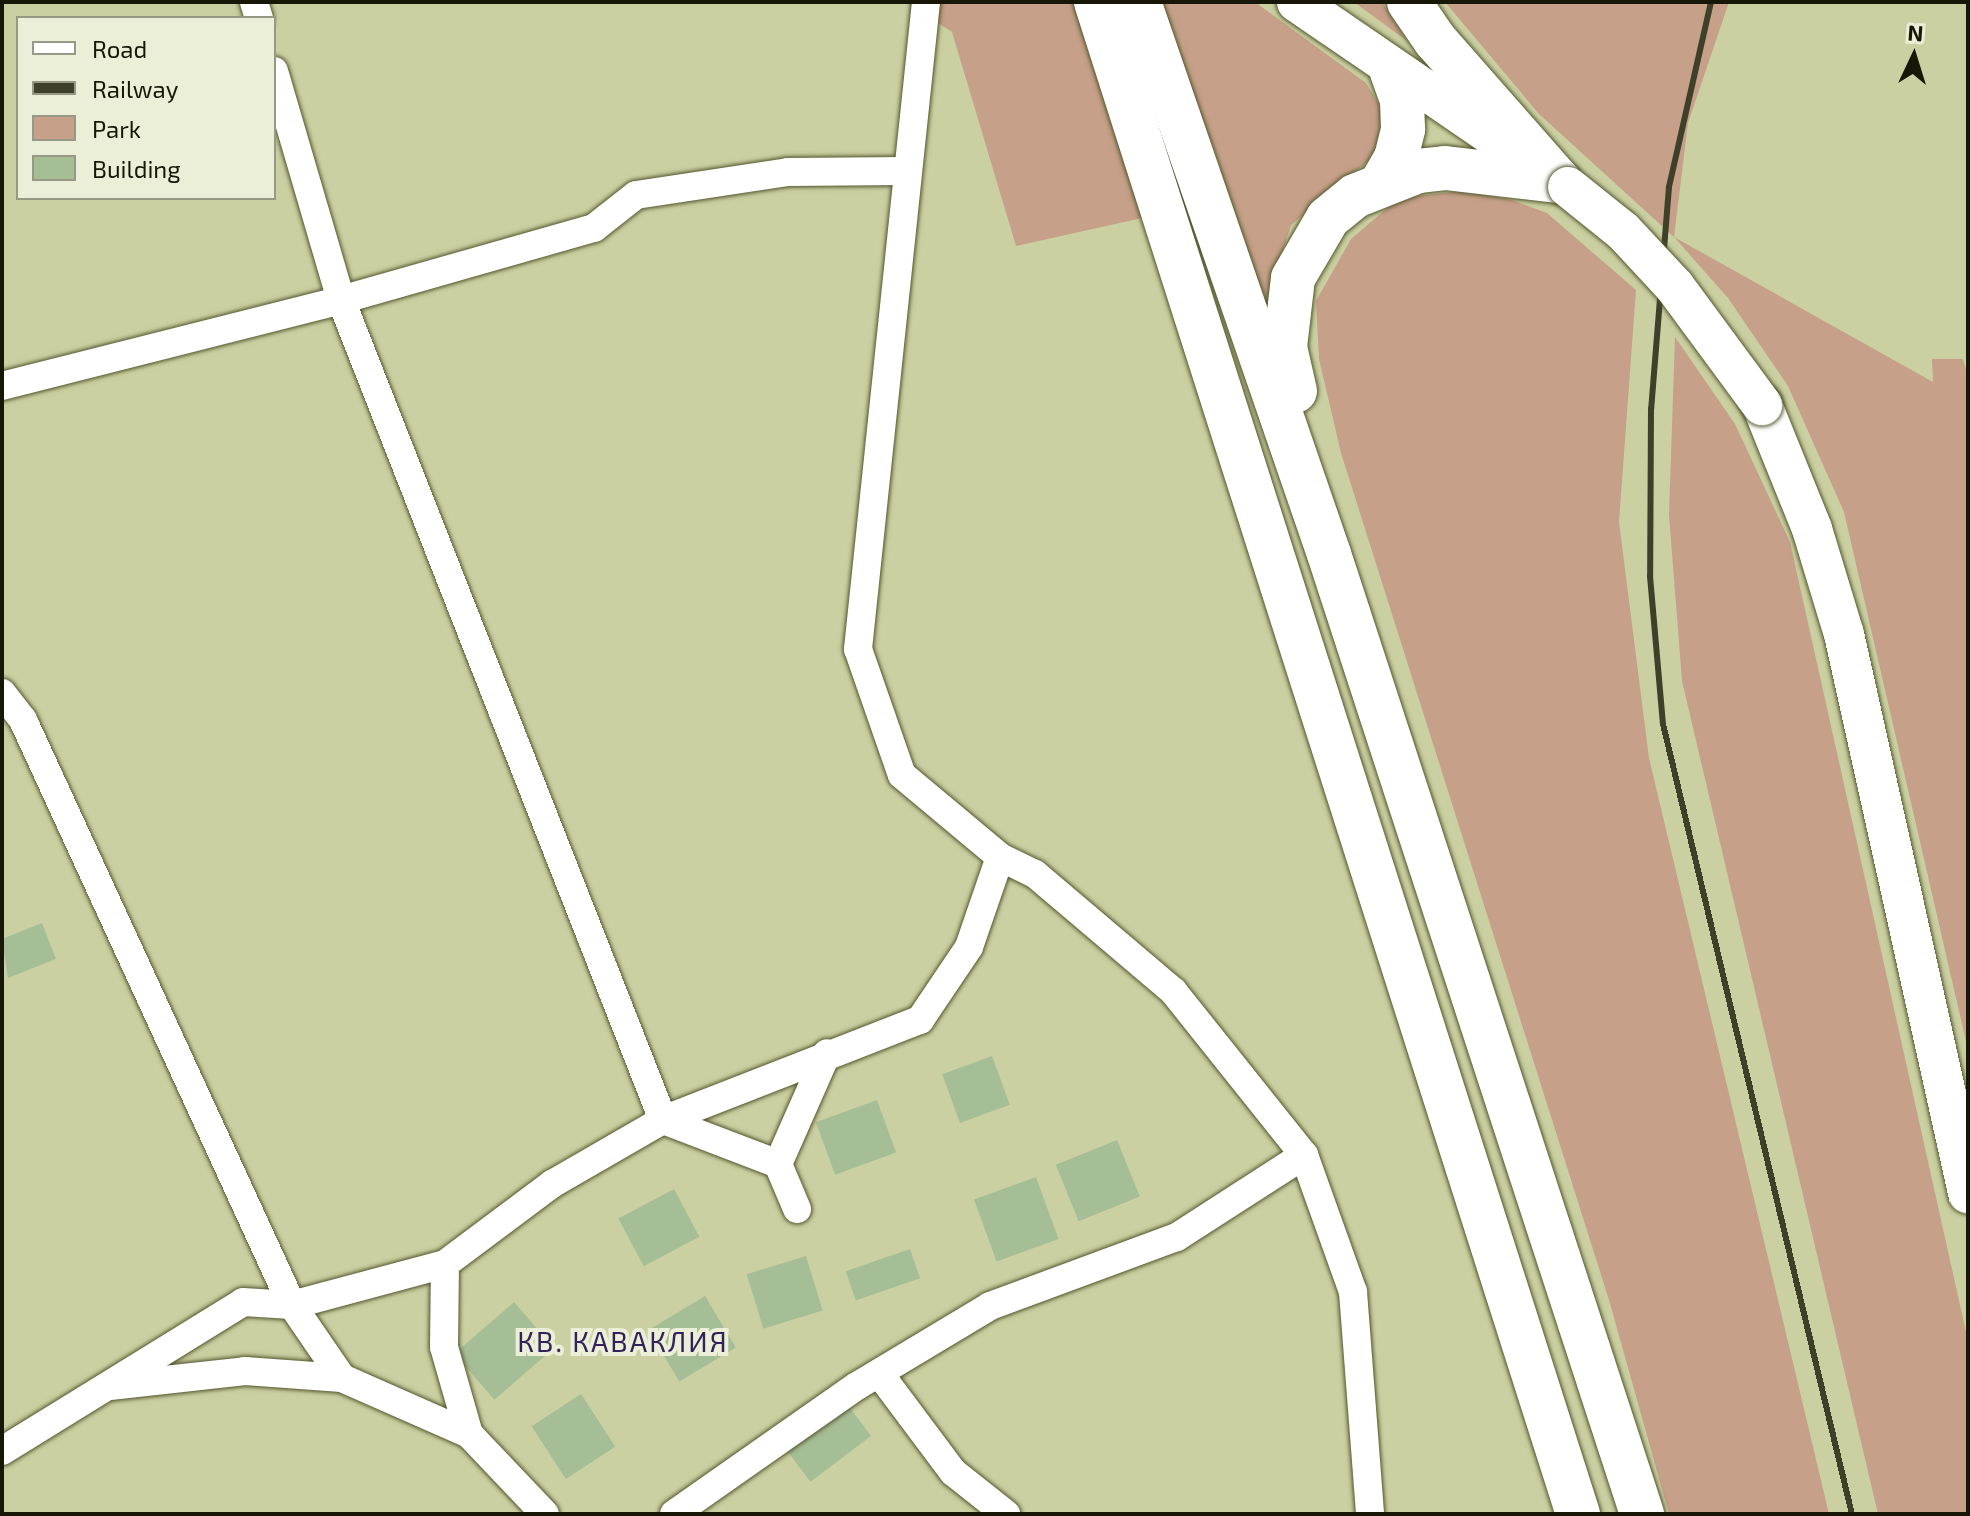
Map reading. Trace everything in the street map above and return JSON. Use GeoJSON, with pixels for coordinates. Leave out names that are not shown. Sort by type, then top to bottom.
{"type":"FeatureCollection","features":[{"type":"Feature","properties":{"kind":"main road"},"geometry":{"type":"LineString","coordinates":[[1096,2],[1578,1514]]}},
{"type":"Feature","properties":{"kind":"main road"},"geometry":{"type":"LineString","coordinates":[[1139,2],[1329,554],[1642,1514]]}},
{"type":"Feature","properties":{"kind":"main road"},"geometry":{"type":"LineString","coordinates":[[1297,2],[1392,72],[1563,184],[1623,231],[1675,287],[1762,405],[1812,529],[1844,634],[1968,1193]]}},
{"type":"Feature","properties":{"kind":"main road"},"geometry":{"type":"LineString","coordinates":[[1409,2],[1435,40],[1563,184]]}},
{"type":"Feature","properties":{"kind":"main road"},"geometry":{"type":"LineString","coordinates":[[1381,184],[1396,158],[1403,129],[1402,100],[1392,72]]}},
{"type":"Feature","properties":{"kind":"main road"},"geometry":{"type":"LineString","coordinates":[[1329,554],[1285,347],[1286,309],[1303,256],[1328,218],[1355,196],[1381,184],[1445,168],[1563,184]]}},
{"type":"Feature","properties":{"kind":"street"},"geometry":{"type":"LineString","coordinates":[[926,2],[858,649],[902,775],[1000,857],[1035,874],[1173,991],[1304,1155],[1353,1292],[1370,1514]]}},
{"type":"Feature","properties":{"kind":"street"},"geometry":{"type":"LineString","coordinates":[[276,78],[341,300],[663,1120],[778,1164],[797,1209]]}},
{"type":"Feature","properties":{"kind":"street"},"geometry":{"type":"LineString","coordinates":[[2,386],[341,300],[594,228],[636,195],[788,172],[906,171]]}},
{"type":"Feature","properties":{"kind":"street"},"geometry":{"type":"LineString","coordinates":[[2,693],[23,720],[292,1305],[342,1378]]}},
{"type":"Feature","properties":{"kind":"street"},"geometry":{"type":"LineString","coordinates":[[2,1451],[243,1302],[292,1305],[445,1264],[552,1184],[663,1120],[827,1053],[920,1020],[969,947],[1000,857]]}},
{"type":"Feature","properties":{"kind":"street"},"geometry":{"type":"LineString","coordinates":[[778,1164],[827,1053]]}},
{"type":"Feature","properties":{"kind":"street"},"geometry":{"type":"LineString","coordinates":[[674,1514],[879,1373],[990,1306],[1177,1237],[1304,1155]]}},
{"type":"Feature","properties":{"kind":"street"},"geometry":{"type":"LineString","coordinates":[[445,1264],[444,1347],[469,1434]]}},
{"type":"Feature","properties":{"kind":"street"},"geometry":{"type":"LineString","coordinates":[[105,1387],[245,1371],[342,1378],[469,1434],[545,1514]]}},
{"type":"Feature","properties":{"kind":"street"},"geometry":{"type":"LineString","coordinates":[[879,1373],[953,1472],[1006,1514]]}},
{"type":"Feature","properties":{"kind":"green space"},"geometry":{"type":"Polygon","coordinates":[[[905,2],[1075,2],[1142,218],[1016,246],[952,32],[905,2]]]}},
{"type":"Feature","properties":{"kind":"green space"},"geometry":{"type":"Polygon","coordinates":[[[1161,2],[1255,2],[1366,83],[1385,114],[1373,157],[1291,225],[1264,309],[1161,2]]]}},
{"type":"Feature","properties":{"kind":"green space"},"geometry":{"type":"Polygon","coordinates":[[[1354,2],[1382,2],[1407,41],[1354,2]]]}},
{"type":"Feature","properties":{"kind":"green space"},"geometry":{"type":"Polygon","coordinates":[[[1445,2],[1729,2],[1688,123],[1674,237],[1539,114],[1445,2]]]}},
{"type":"Feature","properties":{"kind":"green space"},"geometry":{"type":"Polygon","coordinates":[[[1462,191],[1512,200],[1547,213],[1636,290],[1619,522],[1649,758],[1829,1514],[1669,1514],[1609,1300],[1341,453],[1319,359],[1316,301],[1351,239],[1399,198],[1462,191]]]}},
{"type":"Feature","properties":{"kind":"green space"},"geometry":{"type":"Polygon","coordinates":[[[1674,237],[1933,382],[1932,359],[1963,359],[1968,377],[1968,1050],[1844,512],[1788,386],[1728,298],[1674,237]]]}},
{"type":"Feature","properties":{"kind":"green space"},"geometry":{"type":"Polygon","coordinates":[[[1675,337],[1735,424],[1790,542],[1968,1341],[1968,1514],[1878,1514],[1682,681],[1669,515],[1675,337]]]}},
{"type":"Feature","properties":{"kind":"building"},"geometry":{"type":"Polygon","coordinates":[[[42,923],[56,959],[8,978],[2,939],[42,923]]]}},
{"type":"Feature","properties":{"kind":"building"},"geometry":{"type":"Polygon","coordinates":[[[992,1056],[1010,1105],[960,1123],[942,1074],[992,1056]]]}},
{"type":"Feature","properties":{"kind":"building"},"geometry":{"type":"Polygon","coordinates":[[[877,1100],[896,1153],[835,1175],[816,1122],[877,1100]]]}},
{"type":"Feature","properties":{"kind":"building"},"geometry":{"type":"Polygon","coordinates":[[[1117,1140],[1140,1197],[1079,1221],[1056,1165],[1117,1140]]]}},
{"type":"Feature","properties":{"kind":"building"},"geometry":{"type":"Polygon","coordinates":[[[1036,1177],[1059,1239],[997,1262],[974,1200],[1036,1177]]]}},
{"type":"Feature","properties":{"kind":"building"},"geometry":{"type":"Polygon","coordinates":[[[674,1189],[699,1237],[644,1266],[618,1219],[674,1189]]]}},
{"type":"Feature","properties":{"kind":"building"},"geometry":{"type":"Polygon","coordinates":[[[910,1249],[920,1278],[856,1300],[846,1271],[910,1249]]]}},
{"type":"Feature","properties":{"kind":"building"},"geometry":{"type":"Polygon","coordinates":[[[806,1256],[823,1311],[763,1329],[747,1274],[806,1256]]]}},
{"type":"Feature","properties":{"kind":"building"},"geometry":{"type":"Polygon","coordinates":[[[705,1296],[736,1347],[679,1381],[648,1330],[705,1296]]]}},
{"type":"Feature","properties":{"kind":"building"},"geometry":{"type":"Polygon","coordinates":[[[514,1302],[554,1348],[494,1400],[454,1354],[514,1302]]]}},
{"type":"Feature","properties":{"kind":"building"},"geometry":{"type":"Polygon","coordinates":[[[581,1394],[615,1447],[566,1479],[532,1426],[581,1394]]]}},
{"type":"Feature","properties":{"kind":"building"},"geometry":{"type":"Polygon","coordinates":[[[847,1404],[871,1436],[810,1482],[786,1450],[847,1404]]]}},
{"type":"Feature","properties":{"kind":"railway"},"geometry":{"type":"LineString","coordinates":[[1711,2],[1669,187],[1651,409],[1650,576],[1663,724],[1852,1514]]}},
{"type":"Feature","properties":{"kind":"district","name":"КВ. КАВАКЛИЯ"},"geometry":{"type":"Point","coordinates":[623,1341]}}]}
